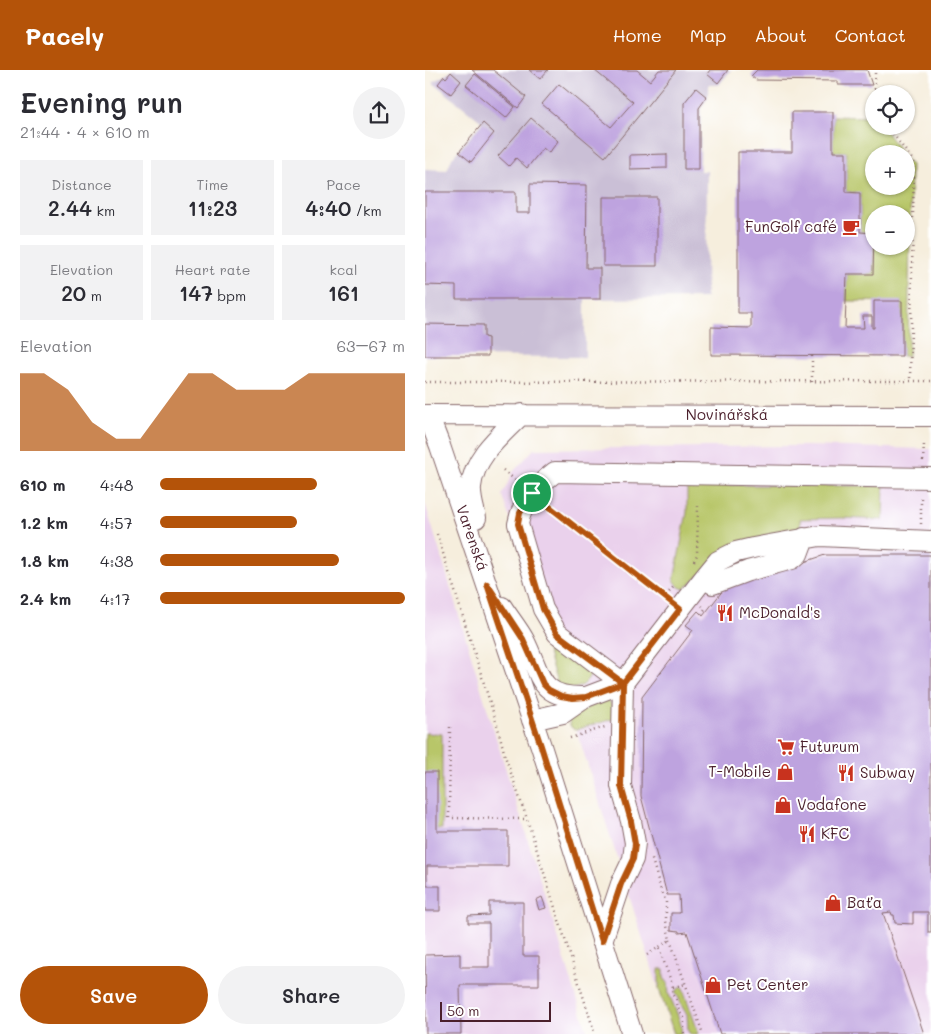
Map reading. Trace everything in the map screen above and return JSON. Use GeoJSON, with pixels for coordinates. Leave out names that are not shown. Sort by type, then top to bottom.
{"type":"FeatureCollection","features":[{"type":"Feature","properties":{"kind":"street"},"geometry":{"type":"LineString","coordinates":[[522,414],[491,445],[477,464],[470,488],[487,584],[523,639],[543,684],[557,694],[573,698],[586,697]]}},
{"type":"Feature","properties":{"kind":"street","name":"Novinářská"},"geometry":{"type":"LineString","coordinates":[[427,415],[931,416]]}},
{"type":"Feature","properties":{"kind":"street","name":"Varenská"},"geometry":{"type":"LineString","coordinates":[[427,415],[440,446],[533,720],[632,1034]]}},
{"type":"Feature","properties":{"kind":"street"},"geometry":{"type":"LineString","coordinates":[[623,683],[557,634],[543,609],[518,524],[520,513],[532,493],[555,472],[926,478]]}},
{"type":"Feature","properties":{"kind":"street"},"geometry":{"type":"LineString","coordinates":[[602,941],[621,884],[633,859],[635,844],[631,821],[621,786],[623,683],[673,603],[698,570],[736,552],[804,538],[820,536],[926,541]]}},
{"type":"Feature","properties":{"kind":"street"},"geometry":{"type":"LineString","coordinates":[[533,720],[563,713],[586,697],[623,683]]}},
{"type":"Feature","properties":{"kind":"path"},"geometry":{"type":"LineString","coordinates":[[875,70],[875,85]]}},
{"type":"Feature","properties":{"kind":"path"},"geometry":{"type":"LineString","coordinates":[[894,135],[914,162],[911,241],[910,381]]}},
{"type":"Feature","properties":{"kind":"path"},"geometry":{"type":"LineString","coordinates":[[812,356],[812,382]]}},
{"type":"Feature","properties":{"kind":"path"},"geometry":{"type":"LineString","coordinates":[[425,382],[931,381]]}},
{"type":"Feature","properties":{"kind":"path"},"geometry":{"type":"LineString","coordinates":[[924,444],[926,541]]}},
{"type":"Feature","properties":{"kind":"path"},"geometry":{"type":"LineString","coordinates":[[503,470],[673,603],[677,584]]}},
{"type":"Feature","properties":{"kind":"path"},"geometry":{"type":"LineString","coordinates":[[698,506],[698,570]]}},
{"type":"Feature","properties":{"kind":"path"},"geometry":{"type":"LineString","coordinates":[[437,534],[498,728],[505,756],[527,819],[595,1034]]}},
{"type":"Feature","properties":{"kind":"path"},"geometry":{"type":"LineString","coordinates":[[570,738],[621,724]]}},
{"type":"Feature","properties":{"kind":"path"},"geometry":{"type":"LineString","coordinates":[[450,727],[449,818],[527,819]]}},
{"type":"Feature","properties":{"kind":"path"},"geometry":{"type":"LineString","coordinates":[[651,856],[661,894],[666,901],[666,921],[671,940],[703,1034]]}},
{"type":"Feature","properties":{"kind":"path"},"geometry":{"type":"LineString","coordinates":[[666,921],[671,922]]}},
{"type":"Feature","properties":{"kind":"path"},"geometry":{"type":"LineString","coordinates":[[647,954],[671,940]]}},
{"type":"Feature","properties":{"kind":"path"},"geometry":{"type":"LineString","coordinates":[[659,948],[673,987],[672,994],[676,999],[679,1012],[684,1018],[684,1034]]}},
{"type":"Feature","properties":{"kind":"path"},"geometry":{"type":"LineString","coordinates":[[673,987],[686,984]]}},
{"type":"Feature","properties":{"kind":"shaded area"},"geometry":{"type":"Polygon","coordinates":[[[454,70],[731,70],[719,85],[708,85],[708,98],[701,108],[700,171],[707,171],[706,298],[585,299],[585,357],[425,356],[425,169],[447,170],[452,158],[482,122],[432,82],[454,70]]]}},
{"type":"Feature","properties":{"kind":"shaded area"},"geometry":{"type":"Polygon","coordinates":[[[803,446],[931,449],[931,1034],[673,1034],[502,495],[513,472],[534,449],[803,446]]]}},
{"type":"Feature","properties":{"kind":"shaded area"},"geometry":{"type":"Polygon","coordinates":[[[425,503],[493,728],[588,1034],[425,1034],[425,503]]]}},
{"type":"Feature","properties":{"kind":"green space"},"geometry":{"type":"Polygon","coordinates":[[[833,116],[865,117],[865,135],[888,135],[896,145],[865,145],[865,195],[911,195],[910,205],[865,205],[865,232],[860,232],[860,193],[846,192],[846,152],[833,152],[833,116]]]}},
{"type":"Feature","properties":{"kind":"green space"},"geometry":{"type":"Polygon","coordinates":[[[873,255],[910,255],[908,356],[902,356],[902,302],[846,301],[847,274],[873,274],[873,255]]]}},
{"type":"Feature","properties":{"kind":"green space"},"geometry":{"type":"Polygon","coordinates":[[[687,483],[884,486],[883,520],[842,518],[800,519],[801,535],[731,547],[684,589],[679,587],[674,580],[687,512],[687,483]]]}},
{"type":"Feature","properties":{"kind":"green space"},"geometry":{"type":"Polygon","coordinates":[[[537,617],[589,667],[591,673],[583,685],[559,690],[537,617]]]}},
{"type":"Feature","properties":{"kind":"green space"},"geometry":{"type":"Polygon","coordinates":[[[606,697],[612,707],[613,719],[575,730],[570,726],[568,717],[606,697]]]}},
{"type":"Feature","properties":{"kind":"green space"},"geometry":{"type":"Polygon","coordinates":[[[425,733],[442,734],[442,829],[436,829],[425,773],[425,733]]]}},
{"type":"Feature","properties":{"kind":"green space"},"geometry":{"type":"Polygon","coordinates":[[[659,969],[664,969],[664,978],[668,983],[669,995],[681,1024],[681,1034],[674,1034],[659,989],[659,969]]]}},
{"type":"Feature","properties":{"kind":"green space"},"geometry":{"type":"Polygon","coordinates":[[[682,986],[699,1034],[690,1034],[688,1031],[687,1014],[675,992],[682,986]]]}},
{"type":"Feature","properties":{"kind":"building"},"geometry":{"type":"Polygon","coordinates":[[[472,70],[493,70],[526,97],[518,108],[472,70]]]}},
{"type":"Feature","properties":{"kind":"building"},"geometry":{"type":"Polygon","coordinates":[[[529,70],[548,70],[540,79],[529,70]]]}},
{"type":"Feature","properties":{"kind":"building"},"geometry":{"type":"Polygon","coordinates":[[[594,70],[637,70],[650,81],[659,70],[676,70],[605,157],[542,104],[559,84],[611,127],[633,102],[594,70]]]}},
{"type":"Feature","properties":{"kind":"building"},"geometry":{"type":"Polygon","coordinates":[[[710,70],[728,70],[718,83],[707,74],[710,70]]]}},
{"type":"Feature","properties":{"kind":"building"},"geometry":{"type":"Polygon","coordinates":[[[757,70],[867,70],[872,85],[838,85],[838,81],[756,80],[751,76],[757,70]]]}},
{"type":"Feature","properties":{"kind":"building"},"geometry":{"type":"Polygon","coordinates":[[[451,72],[461,81],[451,94],[438,84],[444,76],[446,78],[451,72]]]}},
{"type":"Feature","properties":{"kind":"building"},"geometry":{"type":"Polygon","coordinates":[[[475,74],[515,107],[506,118],[466,85],[475,74]]]}},
{"type":"Feature","properties":{"kind":"building"},"geometry":{"type":"Polygon","coordinates":[[[696,88],[707,97],[699,108],[699,169],[684,169],[684,103],[696,88]]]}},
{"type":"Feature","properties":{"kind":"building"},"geometry":{"type":"Polygon","coordinates":[[[792,112],[833,112],[833,152],[846,152],[846,192],[860,193],[860,232],[865,232],[865,255],[873,255],[873,274],[847,274],[845,328],[864,328],[863,316],[872,316],[872,328],[874,328],[874,301],[902,301],[902,356],[711,355],[711,327],[751,328],[751,313],[738,313],[738,152],[792,152],[792,112]]]}},
{"type":"Feature","properties":{"kind":"building"},"geometry":{"type":"Polygon","coordinates":[[[531,118],[558,141],[549,153],[543,148],[527,168],[516,158],[509,166],[498,156],[531,118]]]}},
{"type":"Feature","properties":{"kind":"building"},"geometry":{"type":"Polygon","coordinates":[[[483,123],[494,133],[471,162],[459,152],[483,123]]]}},
{"type":"Feature","properties":{"kind":"building"},"geometry":{"type":"Polygon","coordinates":[[[667,154],[667,168],[630,169],[630,155],[667,154]]]}},
{"type":"Feature","properties":{"kind":"building"},"geometry":{"type":"Polygon","coordinates":[[[530,184],[587,185],[586,268],[600,268],[600,299],[456,299],[456,286],[425,285],[425,192],[516,192],[516,213],[530,213],[530,184]]]}},
{"type":"Feature","properties":{"kind":"building"},"geometry":{"type":"Polygon","coordinates":[[[603,197],[657,197],[657,266],[603,266],[603,197]]]}},
{"type":"Feature","properties":{"kind":"building"},"geometry":{"type":"Polygon","coordinates":[[[425,324],[484,325],[484,337],[488,338],[488,356],[425,356],[425,324]]]}},
{"type":"Feature","properties":{"kind":"building","name":"Futurum"},"geometry":{"type":"Polygon","coordinates":[[[825,555],[931,555],[931,932],[928,932],[928,912],[913,912],[913,924],[895,923],[894,915],[891,912],[883,913],[924,1034],[720,1034],[687,932],[679,933],[679,931],[671,930],[671,913],[680,913],[679,895],[667,895],[641,796],[642,697],[693,630],[686,625],[698,611],[703,616],[724,589],[825,555]]]}},
{"type":"Feature","properties":{"kind":"building"},"geometry":{"type":"Polygon","coordinates":[[[425,772],[437,772],[437,831],[508,831],[508,866],[427,866],[427,886],[440,886],[440,911],[425,911],[425,772]]]}},
{"type":"Feature","properties":{"kind":"building"},"geometry":{"type":"Polygon","coordinates":[[[542,897],[546,908],[539,910],[536,900],[542,897]]]}},
{"type":"Feature","properties":{"kind":"building"},"geometry":{"type":"Polygon","coordinates":[[[489,902],[523,902],[523,956],[539,956],[539,985],[460,985],[461,1034],[426,1034],[425,955],[460,954],[460,967],[489,967],[489,923],[468,923],[468,916],[489,915],[489,902]]]}},
{"type":"Feature","properties":{"kind":"place","name":"FunGolf café"},"geometry":{"type":"Point","coordinates":[851,227]}},
{"type":"Feature","properties":{"kind":"place","name":"McDonald's"},"geometry":{"type":"Point","coordinates":[725,613]}},
{"type":"Feature","properties":{"kind":"place","name":"Futurum"},"geometry":{"type":"Point","coordinates":[786,747]}},
{"type":"Feature","properties":{"kind":"place","name":"T-Mobile"},"geometry":{"type":"Point","coordinates":[785,772]}},
{"type":"Feature","properties":{"kind":"place","name":"Subway"},"geometry":{"type":"Point","coordinates":[846,773]}},
{"type":"Feature","properties":{"kind":"place","name":"Vodafone"},"geometry":{"type":"Point","coordinates":[783,805]}},
{"type":"Feature","properties":{"kind":"place","name":"KFC"},"geometry":{"type":"Point","coordinates":[807,834]}},
{"type":"Feature","properties":{"kind":"place","name":"Baťa"},"geometry":{"type":"Point","coordinates":[833,903]}},
{"type":"Feature","properties":{"kind":"place","name":"Pet Center"},"geometry":{"type":"Point","coordinates":[713,985]}},
{"type":"Feature","properties":{"kind":"route"},"geometry":{"type":"LineString","coordinates":[[532,493],[520,513],[518,524],[543,609],[557,634],[623,683],[586,697],[573,698],[561,696],[549,690],[543,684],[523,639],[487,584],[541,746],[602,941],[621,884],[633,859],[635,844],[631,821],[621,786],[623,683],[680,609],[532,493]]}}]}
